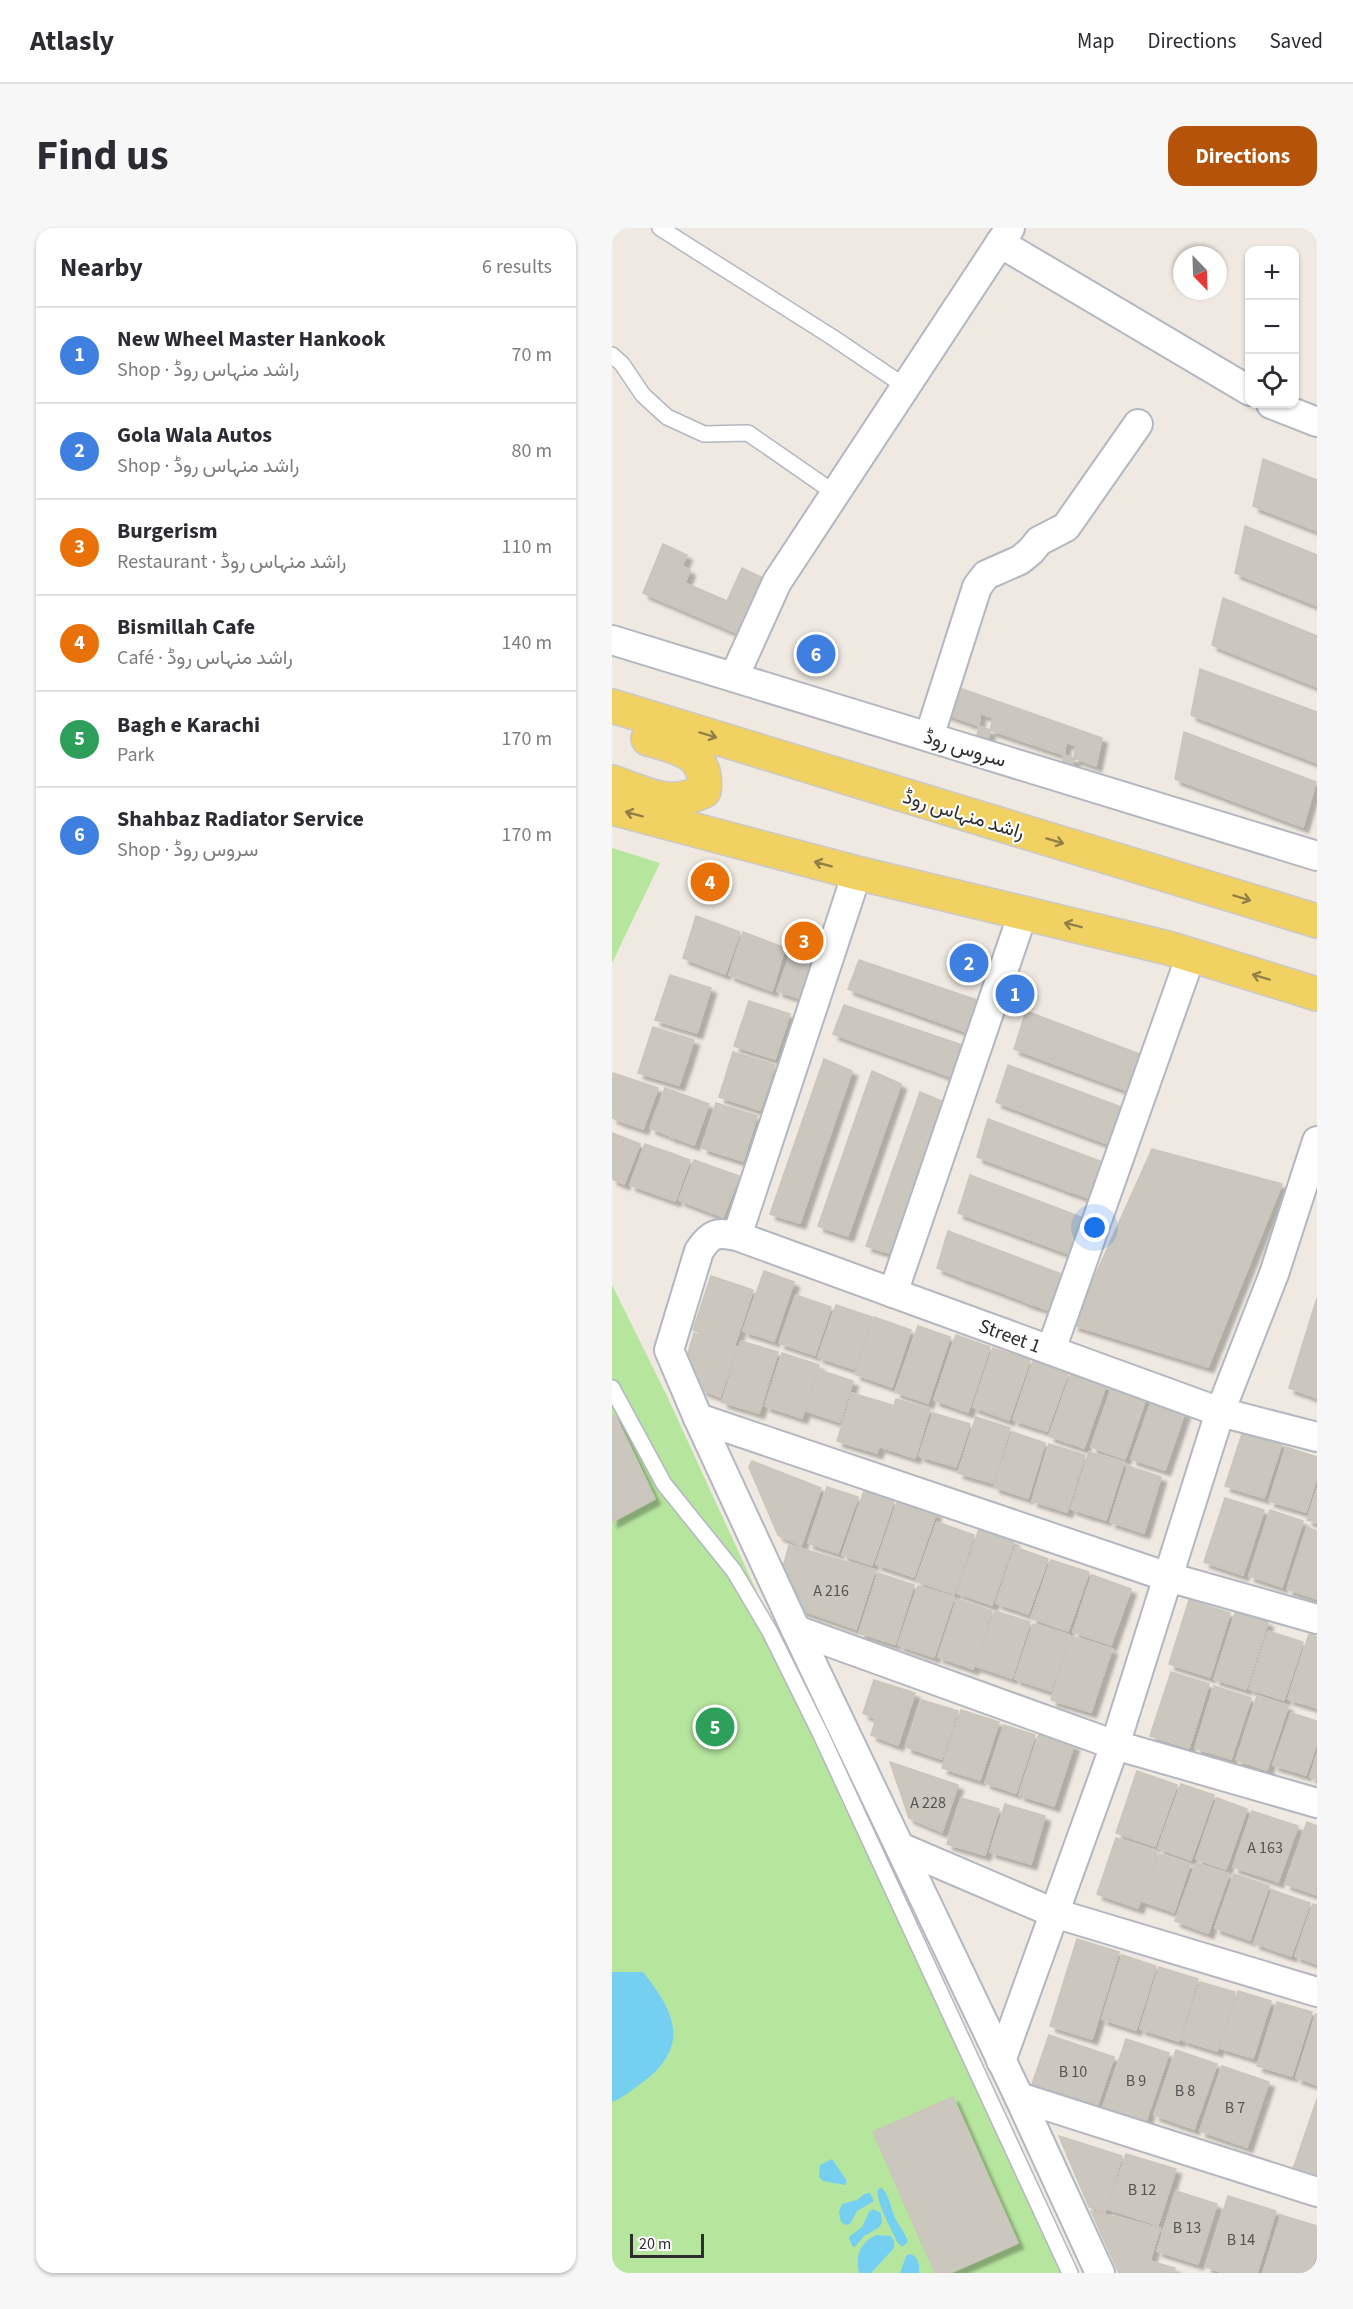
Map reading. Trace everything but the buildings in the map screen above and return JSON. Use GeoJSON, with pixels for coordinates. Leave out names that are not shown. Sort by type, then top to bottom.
{"type":"FeatureCollection","features":[{"type":"Feature","properties":{"kind":"main road","name":"راشد منہاس روڈ"},"geometry":{"type":"LineString","coordinates":[[612,706],[1317,921]]}},
{"type":"Feature","properties":{"kind":"main road"},"geometry":{"type":"LineString","coordinates":[[612,729],[685,750],[700,763],[706,777],[705,791],[690,798],[670,801],[612,782]]}},
{"type":"Feature","properties":{"kind":"main road"},"geometry":{"type":"LineString","coordinates":[[612,808],[857,873],[1191,956],[1317,994]]}},
{"type":"Feature","properties":{"kind":"street"},"geometry":{"type":"LineString","coordinates":[[734,677],[777,582],[1005,236],[1245,388]]}},
{"type":"Feature","properties":{"kind":"street"},"geometry":{"type":"LineString","coordinates":[[1284,408],[1316,418]]}},
{"type":"Feature","properties":{"kind":"street"},"geometry":{"type":"LineString","coordinates":[[929,737],[977,587],[986,574],[1020,560],[1039,541],[1066,527],[1138,424]]}},
{"type":"Feature","properties":{"kind":"street","name":"سروس روڈ"},"geometry":{"type":"LineString","coordinates":[[612,640],[1317,856]]}},
{"type":"Feature","properties":{"kind":"street"},"geometry":{"type":"LineString","coordinates":[[736,1236],[857,873]]}},
{"type":"Feature","properties":{"kind":"street"},"geometry":{"type":"LineString","coordinates":[[893,1293],[1023,913]]}},
{"type":"Feature","properties":{"kind":"street"},"geometry":{"type":"LineString","coordinates":[[1051,1350],[1191,956]]}},
{"type":"Feature","properties":{"kind":"street"},"geometry":{"type":"LineString","coordinates":[[1001,2061],[1115,1745],[1220,1412],[1274,1274],[1317,1141]]}},
{"type":"Feature","properties":{"kind":"street","name":"Street 1"},"geometry":{"type":"LineString","coordinates":[[698,1418],[669,1350],[699,1251],[707,1239],[720,1233],[736,1236],[1220,1412],[1317,1437]]}},
{"type":"Feature","properties":{"kind":"street"},"geometry":{"type":"LineString","coordinates":[[698,1418],[1168,1577],[1317,1619]]}},
{"type":"Feature","properties":{"kind":"street"},"geometry":{"type":"LineString","coordinates":[[698,1418],[1100,2273]]}},
{"type":"Feature","properties":{"kind":"street"},"geometry":{"type":"LineString","coordinates":[[796,1630],[1115,1745],[1317,1803]]}},
{"type":"Feature","properties":{"kind":"street"},"geometry":{"type":"LineString","coordinates":[[900,1847],[1054,1913],[1317,1992]]}},
{"type":"Feature","properties":{"kind":"street"},"geometry":{"type":"LineString","coordinates":[[1019,2097],[1317,2192]]}},
{"type":"Feature","properties":{"kind":"lane"},"geometry":{"type":"LineString","coordinates":[[660,228],[832,337],[906,387]]}},
{"type":"Feature","properties":{"kind":"lane"},"geometry":{"type":"LineString","coordinates":[[612,355],[622,364],[643,395],[667,417],[704,434],[748,433],[836,494]]}},
{"type":"Feature","properties":{"kind":"lane"},"geometry":{"type":"LineString","coordinates":[[612,1388],[664,1484],[734,1571],[770,1632],[821,1735],[1070,2273]]}},
{"type":"Feature","properties":{"kind":"green space"},"geometry":{"type":"Polygon","coordinates":[[[612,848],[660,863],[612,963],[612,848]]]}},
{"type":"Feature","properties":{"kind":"green space"},"geometry":{"type":"Polygon","coordinates":[[[612,1285],[666,1394],[1070,2273],[612,2273],[612,1285]]]}},
{"type":"Feature","properties":{"kind":"water"},"geometry":{"type":"Polygon","coordinates":[[[612,1972],[643,1972],[670,2015],[673,2042],[668,2055],[658,2069],[628,2093],[612,2102],[612,1972]]]}},
{"type":"Feature","properties":{"kind":"water"},"geometry":{"type":"Polygon","coordinates":[[[832,2159],[847,2181],[845,2185],[823,2181],[819,2177],[820,2165],[832,2159]]]}},
{"type":"Feature","properties":{"kind":"water"},"geometry":{"type":"Polygon","coordinates":[[[882,2188],[908,2242],[902,2247],[897,2242],[881,2208],[878,2189],[882,2188]]]}},
{"type":"Feature","properties":{"kind":"water"},"geometry":{"type":"Polygon","coordinates":[[[870,2193],[874,2201],[857,2211],[850,2224],[846,2225],[841,2222],[839,2212],[842,2204],[870,2193]]]}},
{"type":"Feature","properties":{"kind":"water"},"geometry":{"type":"Polygon","coordinates":[[[873,2209],[881,2213],[882,2223],[864,2236],[855,2247],[852,2246],[849,2237],[862,2227],[869,2212],[873,2209]]]}},
{"type":"Feature","properties":{"kind":"water"},"geometry":{"type":"Polygon","coordinates":[[[876,2235],[891,2236],[894,2248],[871,2273],[859,2273],[860,2250],[876,2235]]]}},
{"type":"Feature","properties":{"kind":"water"},"geometry":{"type":"Polygon","coordinates":[[[909,2254],[918,2261],[919,2273],[900,2273],[906,2256],[909,2254]]]}},
{"type":"Feature","properties":{"kind":"place","name":"Shahbaz Radiator Service"},"geometry":{"type":"Point","coordinates":[816,654]}},
{"type":"Feature","properties":{"kind":"place","name":"Bismillah Cafe"},"geometry":{"type":"Point","coordinates":[710,882]}},
{"type":"Feature","properties":{"kind":"place","name":"Burgerism"},"geometry":{"type":"Point","coordinates":[804,941]}},
{"type":"Feature","properties":{"kind":"place","name":"Gola Wala Autos"},"geometry":{"type":"Point","coordinates":[969,963]}},
{"type":"Feature","properties":{"kind":"place","name":"New Wheel Master Hankook"},"geometry":{"type":"Point","coordinates":[1015,994]}},
{"type":"Feature","properties":{"kind":"place","name":"Bagh e Karachi"},"geometry":{"type":"Point","coordinates":[715,1727]}}]}
